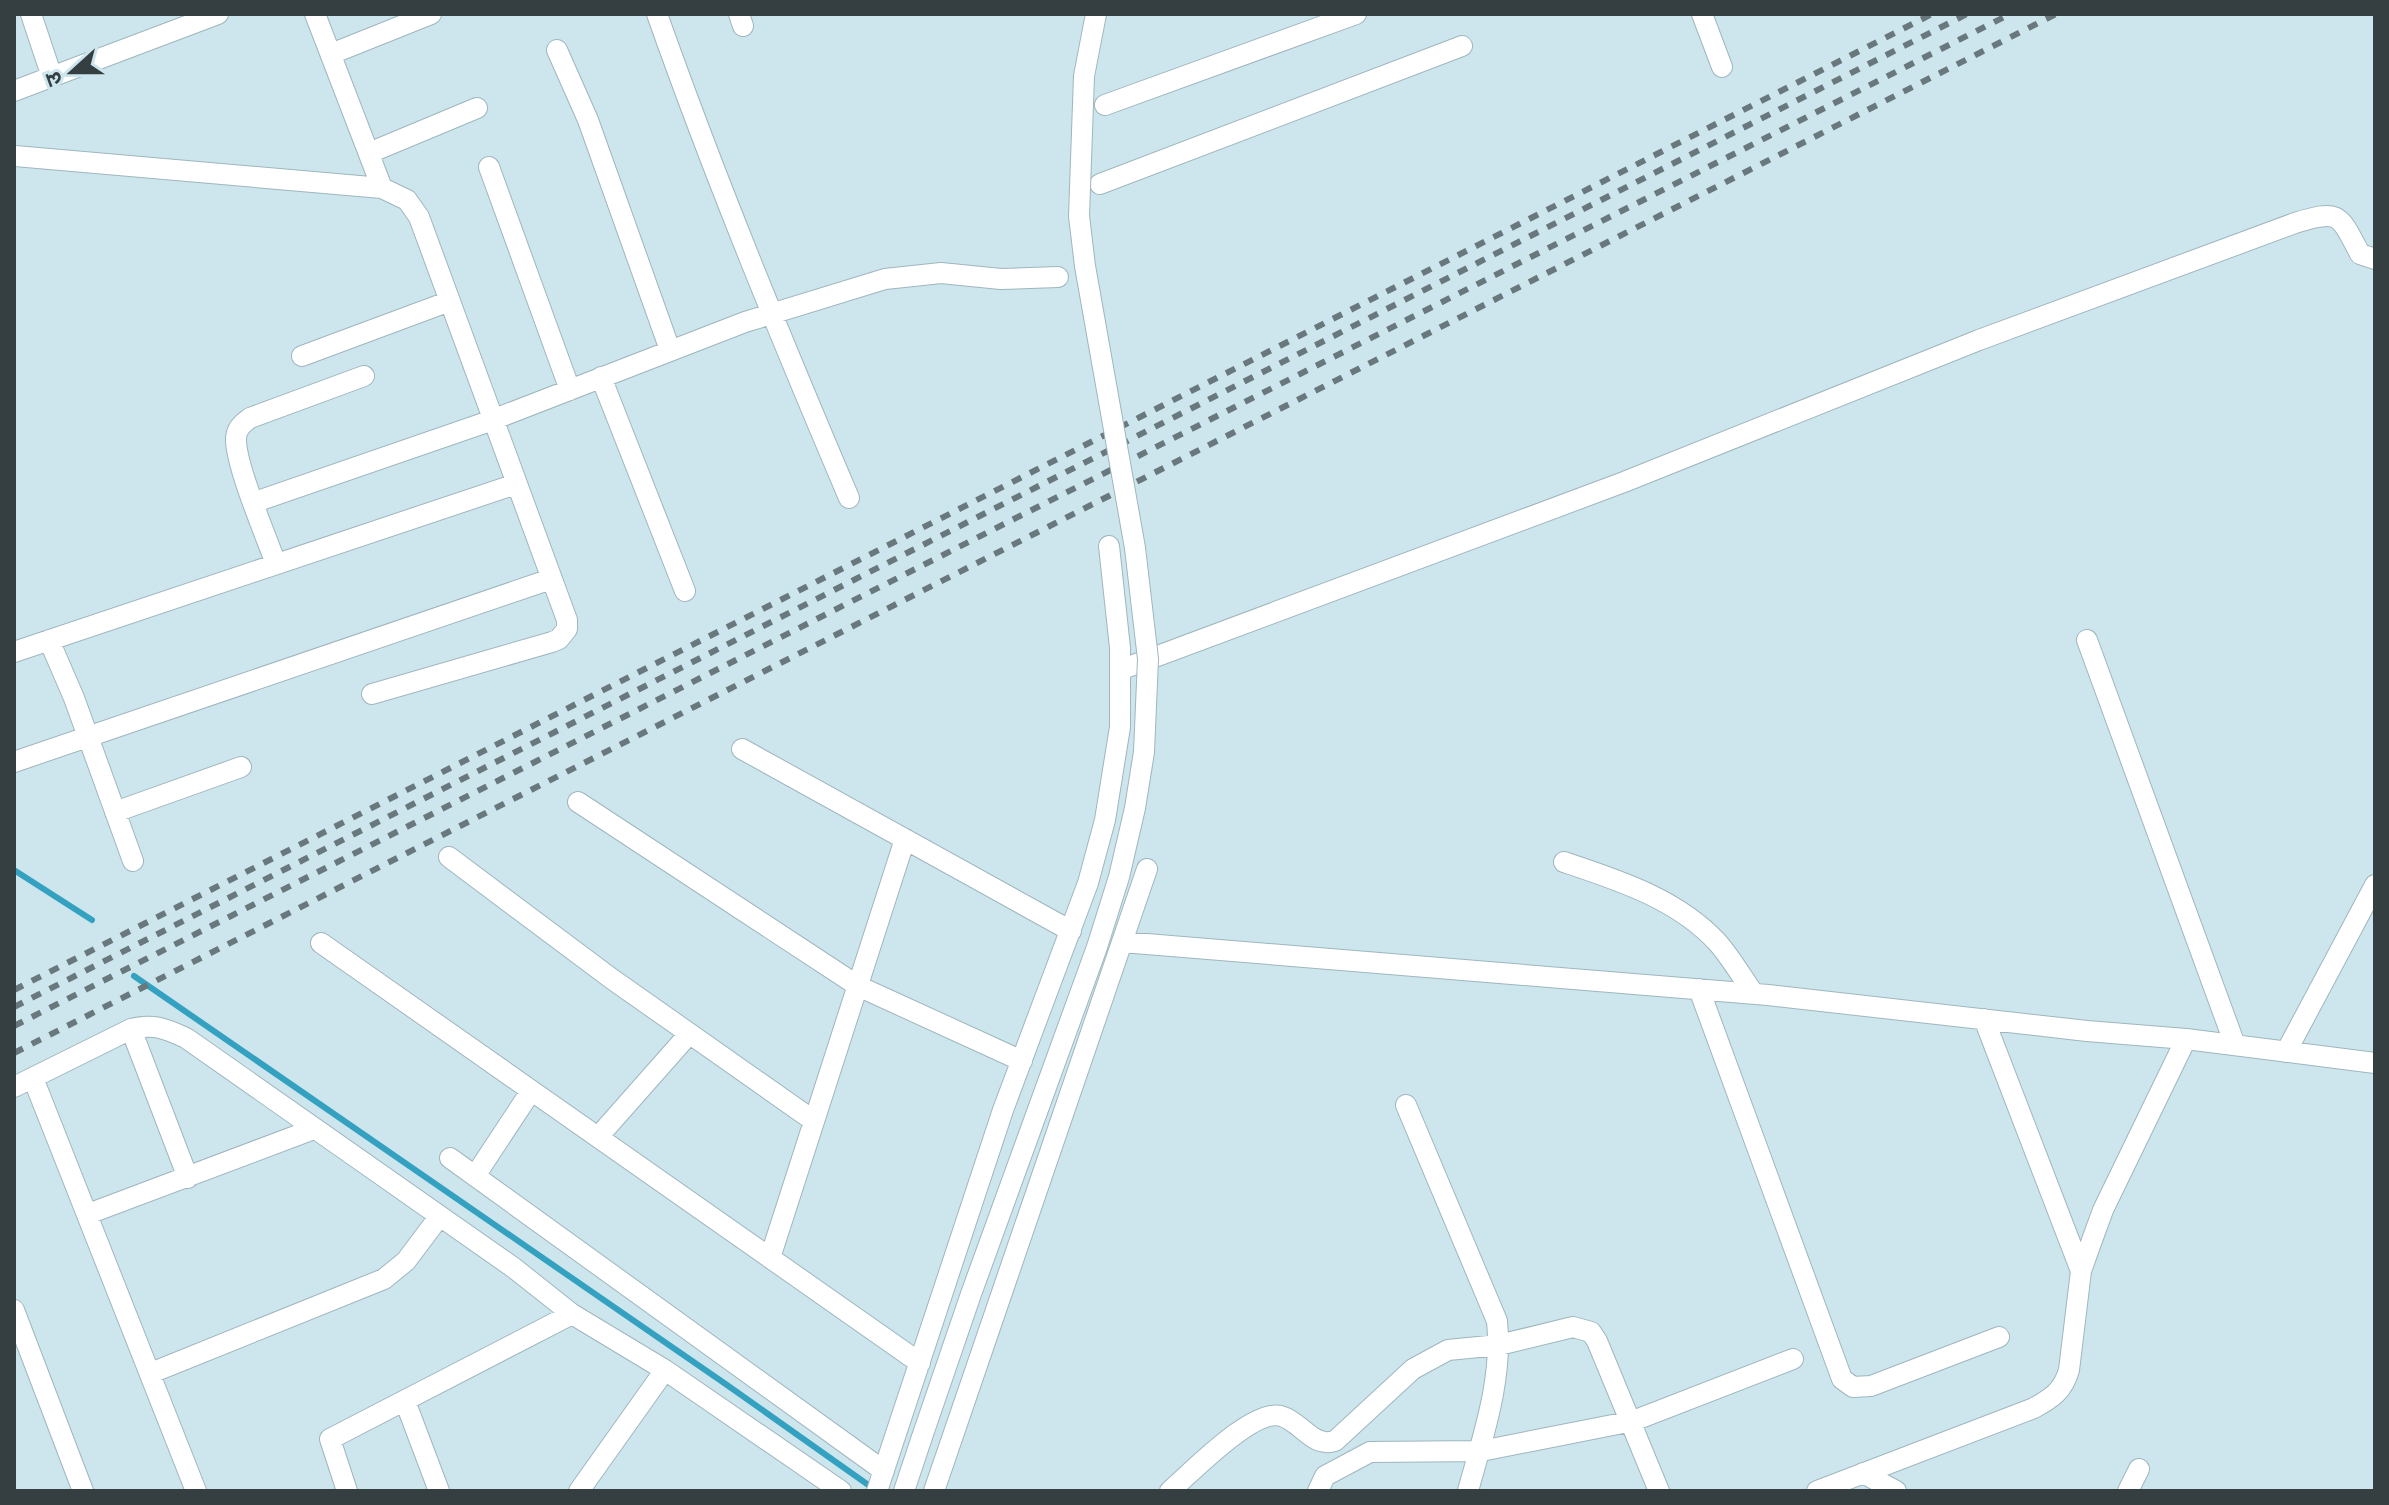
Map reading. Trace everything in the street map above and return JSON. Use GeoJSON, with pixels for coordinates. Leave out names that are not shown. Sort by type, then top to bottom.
{"type":"FeatureCollection","features":[{"type":"Feature","properties":{"kind":"street"},"geometry":{"type":"LineString","coordinates":[[31,14],[52,77]]}},
{"type":"Feature","properties":{"kind":"street"},"geometry":{"type":"LineString","coordinates":[[14,91],[218,14]]}},
{"type":"Feature","properties":{"kind":"street"},"geometry":{"type":"LineString","coordinates":[[315,14],[382,188]]}},
{"type":"Feature","properties":{"kind":"street"},"geometry":{"type":"LineString","coordinates":[[331,54],[431,14]]}},
{"type":"Feature","properties":{"kind":"street"},"geometry":{"type":"LineString","coordinates":[[657,14],[770,314],[849,498]]}},
{"type":"Feature","properties":{"kind":"street"},"geometry":{"type":"LineString","coordinates":[[904,1491],[971,1294],[1097,947],[1119,877],[1144,752],[1148,659],[1135,548],[1079,216],[1084,76],[1096,14]]}},
{"type":"Feature","properties":{"kind":"street"},"geometry":{"type":"LineString","coordinates":[[1105,105],[1356,14]]}},
{"type":"Feature","properties":{"kind":"street"},"geometry":{"type":"LineString","coordinates":[[1702,14],[1722,67]]}},
{"type":"Feature","properties":{"kind":"street"},"geometry":{"type":"LineString","coordinates":[[1100,184],[1462,46]]}},
{"type":"Feature","properties":{"kind":"street"},"geometry":{"type":"LineString","coordinates":[[557,50],[588,120],[670,350]]}},
{"type":"Feature","properties":{"kind":"street"},"geometry":{"type":"LineString","coordinates":[[369,153],[477,108]]}},
{"type":"Feature","properties":{"kind":"street"},"geometry":{"type":"LineString","coordinates":[[15,156],[382,188],[407,200],[419,217],[567,620],[567,629],[559,639],[372,694]]}},
{"type":"Feature","properties":{"kind":"street"},"geometry":{"type":"LineString","coordinates":[[489,167],[570,390]]}},
{"type":"Feature","properties":{"kind":"street"},"geometry":{"type":"LineString","coordinates":[[1120,670],[1624,482],[1979,340],[2295,223],[2320,215],[2332,215],[2344,225],[2360,254],[2375,259]]}},
{"type":"Feature","properties":{"kind":"street"},"geometry":{"type":"LineString","coordinates":[[255,502],[493,420],[770,314],[885,279],[941,273],[1001,279],[1058,277]]}},
{"type":"Feature","properties":{"kind":"street"},"geometry":{"type":"LineString","coordinates":[[302,356],[450,301]]}},
{"type":"Feature","properties":{"kind":"street"},"geometry":{"type":"LineString","coordinates":[[276,564],[239,456],[236,436],[239,426],[250,418],[364,376]]}},
{"type":"Feature","properties":{"kind":"street"},"geometry":{"type":"LineString","coordinates":[[601,377],[685,591]]}},
{"type":"Feature","properties":{"kind":"street"},"geometry":{"type":"LineString","coordinates":[[14,652],[516,484]]}},
{"type":"Feature","properties":{"kind":"street"},"geometry":{"type":"LineString","coordinates":[[450,1158],[880,1481],[1003,1110],[1071,931],[1105,820],[1120,727],[1120,670],[1109,546]]}},
{"type":"Feature","properties":{"kind":"street"},"geometry":{"type":"LineString","coordinates":[[14,762],[551,579]]}},
{"type":"Feature","properties":{"kind":"street"},"geometry":{"type":"LineString","coordinates":[[49,640],[133,861]]}},
{"type":"Feature","properties":{"kind":"street"},"geometry":{"type":"LineString","coordinates":[[2087,640],[2235,1045]]}},
{"type":"Feature","properties":{"kind":"street"},"geometry":{"type":"LineString","coordinates":[[742,749],[1071,931]]}},
{"type":"Feature","properties":{"kind":"street"},"geometry":{"type":"LineString","coordinates":[[115,812],[241,767]]}},
{"type":"Feature","properties":{"kind":"street"},"geometry":{"type":"LineString","coordinates":[[578,802],[858,986],[1022,1061]]}},
{"type":"Feature","properties":{"kind":"street"},"geometry":{"type":"LineString","coordinates":[[770,1258],[905,839]]}},
{"type":"Feature","properties":{"kind":"street"},"geometry":{"type":"LineString","coordinates":[[449,857],[689,1034],[814,1121]]}},
{"type":"Feature","properties":{"kind":"street"},"geometry":{"type":"LineString","coordinates":[[1564,862],[1626,882],[1691,919],[1718,942],[1754,994]]}},
{"type":"Feature","properties":{"kind":"street"},"geometry":{"type":"LineString","coordinates":[[934,1491],[1147,869]]}},
{"type":"Feature","properties":{"kind":"street"},"geometry":{"type":"LineString","coordinates":[[2286,1052],[2375,885]]}},
{"type":"Feature","properties":{"kind":"street"},"geometry":{"type":"LineString","coordinates":[[1122,942],[1754,994],[2186,1039],[2375,1063]]}},
{"type":"Feature","properties":{"kind":"street"},"geometry":{"type":"LineString","coordinates":[[321,943],[920,1363]]}},
{"type":"Feature","properties":{"kind":"street"},"geometry":{"type":"LineString","coordinates":[[1699,989],[1842,1379],[1853,1387],[1871,1386],[1999,1337]]}},
{"type":"Feature","properties":{"kind":"street"},"geometry":{"type":"LineString","coordinates":[[1984,1019],[2081,1271]]}},
{"type":"Feature","properties":{"kind":"street"},"geometry":{"type":"LineString","coordinates":[[14,1087],[131,1029],[146,1025],[163,1027],[186,1038],[514,1268],[572,1314],[665,1370],[841,1491]]}},
{"type":"Feature","properties":{"kind":"street"},"geometry":{"type":"LineString","coordinates":[[131,1029],[188,1178]]}},
{"type":"Feature","properties":{"kind":"street"},"geometry":{"type":"LineString","coordinates":[[598,1137],[689,1034]]}},
{"type":"Feature","properties":{"kind":"street"},"geometry":{"type":"LineString","coordinates":[[1817,1491],[2034,1408],[2058,1393],[2065,1384],[2069,1370],[2081,1271],[2103,1210],[2186,1039]]}},
{"type":"Feature","properties":{"kind":"street"},"geometry":{"type":"LineString","coordinates":[[33,1078],[196,1491]]}},
{"type":"Feature","properties":{"kind":"street"},"geometry":{"type":"LineString","coordinates":[[475,1176],[531,1091]]}},
{"type":"Feature","properties":{"kind":"street"},"geometry":{"type":"LineString","coordinates":[[1406,1105],[1497,1321],[1499,1345],[1481,1451],[1468,1491]]}},
{"type":"Feature","properties":{"kind":"street"},"geometry":{"type":"LineString","coordinates":[[88,1214],[314,1129]]}},
{"type":"Feature","properties":{"kind":"street"},"geometry":{"type":"LineString","coordinates":[[151,1373],[384,1279],[406,1261],[439,1217]]}},
{"type":"Feature","properties":{"kind":"street"},"geometry":{"type":"LineString","coordinates":[[14,1310],[83,1491]]}},
{"type":"Feature","properties":{"kind":"street"},"geometry":{"type":"LineString","coordinates":[[347,1491],[330,1439],[572,1314]]}},
{"type":"Feature","properties":{"kind":"street"},"geometry":{"type":"LineString","coordinates":[[1170,1491],[1244,1428],[1264,1418],[1274,1415],[1284,1417],[1319,1442],[1327,1444],[1335,1441],[1413,1369],[1431,1357],[1448,1350],[1499,1345],[1573,1327],[1591,1332],[1604,1355],[1659,1491]]}},
{"type":"Feature","properties":{"kind":"street"},"geometry":{"type":"LineString","coordinates":[[1318,1491],[1325,1476],[1370,1452],[1481,1451],[1633,1421],[1793,1359]]}},
{"type":"Feature","properties":{"kind":"street"},"geometry":{"type":"LineString","coordinates":[[579,1491],[665,1370]]}},
{"type":"Feature","properties":{"kind":"street"},"geometry":{"type":"LineString","coordinates":[[405,1401],[439,1491]]}},
{"type":"Feature","properties":{"kind":"street"},"geometry":{"type":"LineString","coordinates":[[2128,1491],[2139,1469]]}},
{"type":"Feature","properties":{"kind":"street"},"geometry":{"type":"LineString","coordinates":[[1863,1473],[1896,1491]]}},
{"type":"Feature","properties":{"kind":"waterway"},"geometry":{"type":"LineString","coordinates":[[14,870],[92,920]]}},
{"type":"Feature","properties":{"kind":"waterway"},"geometry":{"type":"LineString","coordinates":[[134,976],[874,1489]]}},
{"type":"Feature","properties":{"kind":"railway"},"geometry":{"type":"LineString","coordinates":[[14,990],[1932,14]]}},
{"type":"Feature","properties":{"kind":"railway"},"geometry":{"type":"LineString","coordinates":[[14,1007],[1967,14]]}},
{"type":"Feature","properties":{"kind":"railway"},"geometry":{"type":"LineString","coordinates":[[14,1026],[2010,14]]}},
{"type":"Feature","properties":{"kind":"railway"},"geometry":{"type":"LineString","coordinates":[[14,1053],[2056,14]]}}]}
